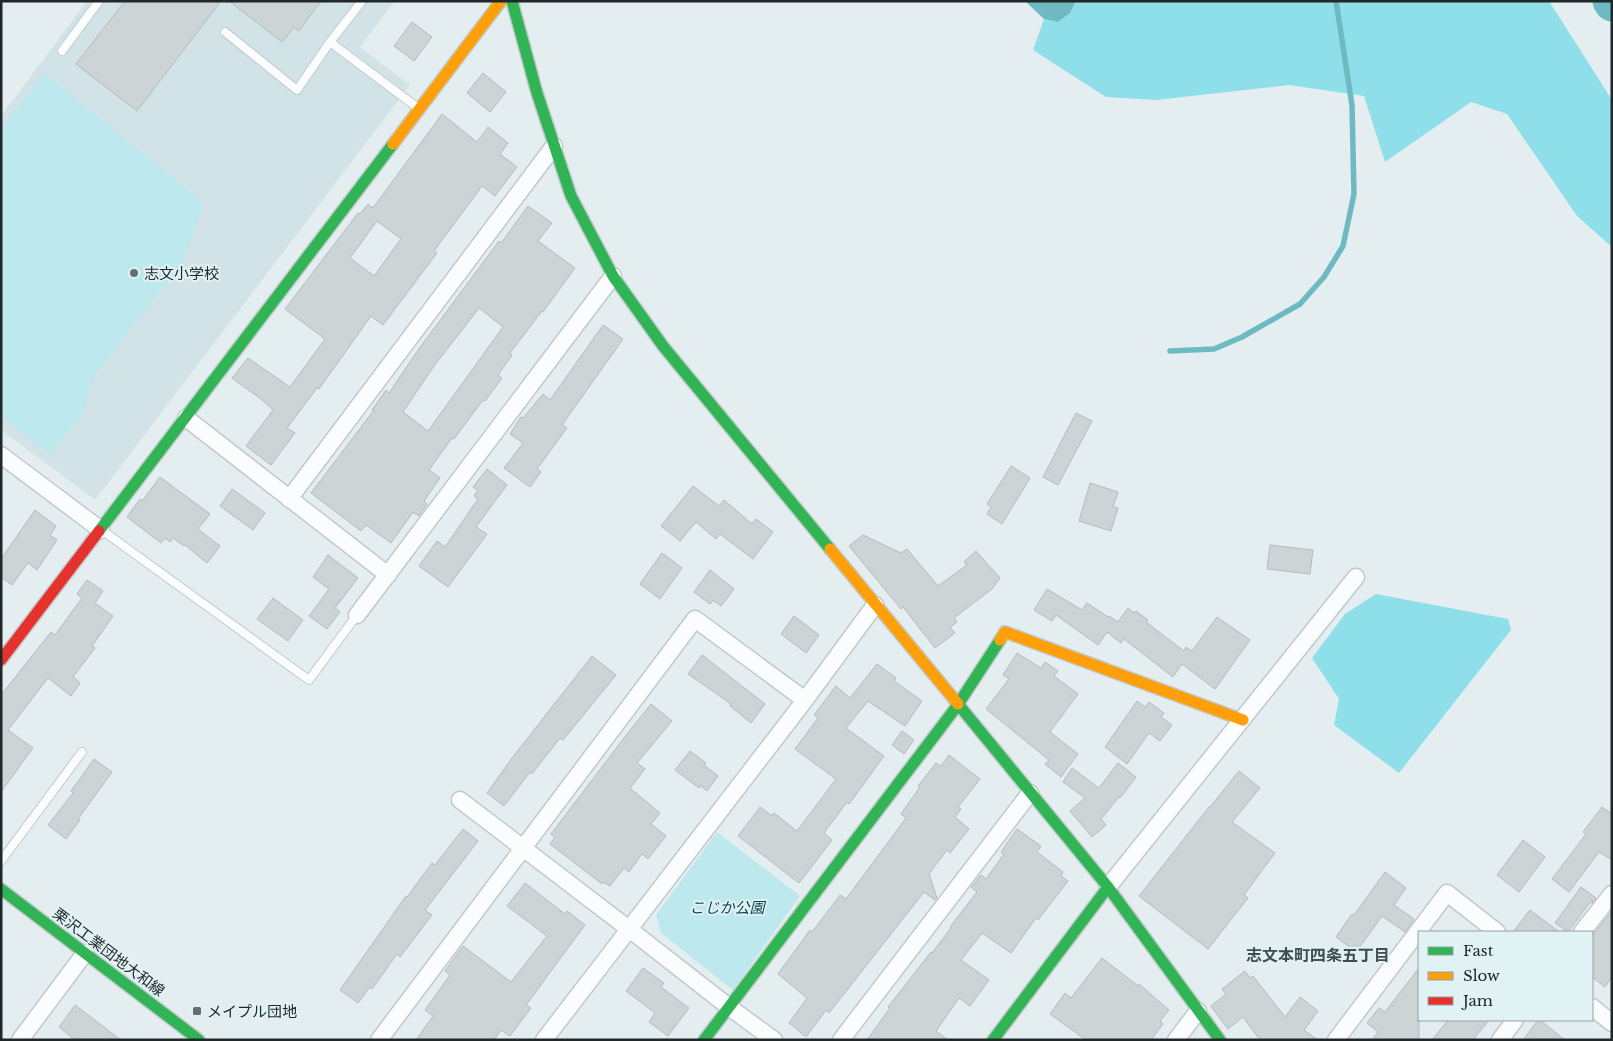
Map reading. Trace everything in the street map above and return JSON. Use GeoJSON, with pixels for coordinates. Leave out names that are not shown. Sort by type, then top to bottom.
{"type":"FeatureCollection","features":[{"type":"Feature","properties":{"kind":"street"},"geometry":{"type":"LineString","coordinates":[[1,660],[501,1]]}},
{"type":"Feature","properties":{"kind":"street"},"geometry":{"type":"LineString","coordinates":[[512,1],[554,146],[571,196],[597,242],[613,276],[663,346],[1108,888],[1220,1040]]}},
{"type":"Feature","properties":{"kind":"street"},"geometry":{"type":"LineString","coordinates":[[289,499],[554,146]]}},
{"type":"Feature","properties":{"kind":"street"},"geometry":{"type":"LineString","coordinates":[[357,615],[613,276]]}},
{"type":"Feature","properties":{"kind":"street"},"geometry":{"type":"LineString","coordinates":[[186,418],[388,575]]}},
{"type":"Feature","properties":{"kind":"street"},"geometry":{"type":"LineString","coordinates":[[1,455],[101,530]]}},
{"type":"Feature","properties":{"kind":"street"},"geometry":{"type":"LineString","coordinates":[[993,1040],[1108,888],[1356,578]]}},
{"type":"Feature","properties":{"kind":"street"},"geometry":{"type":"LineString","coordinates":[[544,1040],[805,700],[875,605]]}},
{"type":"Feature","properties":{"kind":"street"},"geometry":{"type":"LineString","coordinates":[[379,1040],[695,619],[805,700]]}},
{"type":"Feature","properties":{"kind":"street"},"geometry":{"type":"LineString","coordinates":[[704,1040],[957,706],[1005,632],[1243,720]]}},
{"type":"Feature","properties":{"kind":"street"},"geometry":{"type":"LineString","coordinates":[[841,1040],[1030,793]]}},
{"type":"Feature","properties":{"kind":"street"},"geometry":{"type":"LineString","coordinates":[[460,800],[774,1040]]}},
{"type":"Feature","properties":{"kind":"street","name":"栗沢工業団地大和線"},"geometry":{"type":"LineString","coordinates":[[1,889],[199,1040]]}},
{"type":"Feature","properties":{"kind":"street"},"geometry":{"type":"LineString","coordinates":[[1418,931],[1447,893],[1496,931]]}},
{"type":"Feature","properties":{"kind":"street"},"geometry":{"type":"LineString","coordinates":[[1583,931],[1612,894]]}},
{"type":"Feature","properties":{"kind":"street"},"geometry":{"type":"LineString","coordinates":[[1336,1040],[1418,931]]}},
{"type":"Feature","properties":{"kind":"street"},"geometry":{"type":"LineString","coordinates":[[20,1040],[85,953]]}},
{"type":"Feature","properties":{"kind":"street"},"geometry":{"type":"LineString","coordinates":[[1593,1008],[1612,1023]]}},
{"type":"Feature","properties":{"kind":"street"},"geometry":{"type":"LineString","coordinates":[[1176,1040],[1198,1011]]}},
{"type":"Feature","properties":{"kind":"street"},"geometry":{"type":"LineString","coordinates":[[1500,1040],[1514,1021]]}},
{"type":"Feature","properties":{"kind":"lane"},"geometry":{"type":"LineString","coordinates":[[62,51],[100,1]]}},
{"type":"Feature","properties":{"kind":"lane"},"geometry":{"type":"LineString","coordinates":[[225,32],[297,90],[330,42],[362,1]]}},
{"type":"Feature","properties":{"kind":"lane"},"geometry":{"type":"LineString","coordinates":[[330,42],[419,109]]}},
{"type":"Feature","properties":{"kind":"lane"},"geometry":{"type":"LineString","coordinates":[[101,530],[309,680],[357,615]]}},
{"type":"Feature","properties":{"kind":"lane"},"geometry":{"type":"LineString","coordinates":[[1,861],[82,752]]}},
{"type":"Feature","properties":{"kind":"shaded area","name":"志文小学校"},"geometry":{"type":"Polygon","coordinates":[[[87,1],[395,1],[360,47],[410,85],[95,500],[1,430],[1,116],[87,1]]]}},
{"type":"Feature","properties":{"kind":"shaded area"},"geometry":{"type":"Polygon","coordinates":[[[1025,1],[1076,1],[1070,13],[1058,22],[1044,19],[1025,1]]]}},
{"type":"Feature","properties":{"kind":"shaded area"},"geometry":{"type":"Polygon","coordinates":[[[1076,1],[1549,1],[1612,100],[1612,247],[1577,216],[1507,114],[1471,102],[1385,162],[1364,96],[1289,85],[1156,100],[1106,97],[1033,50],[1044,19],[1058,22],[1070,13],[1076,1]]]}},
{"type":"Feature","properties":{"kind":"shaded area"},"geometry":{"type":"Polygon","coordinates":[[[1376,594],[1508,619],[1511,630],[1399,773],[1334,725],[1339,699],[1312,658],[1345,614],[1376,594]]]}},
{"type":"Feature","properties":{"kind":"green space"},"geometry":{"type":"Polygon","coordinates":[[[44,73],[204,203],[182,263],[95,375],[82,414],[50,454],[1,416],[1,130],[44,73]]]}},
{"type":"Feature","properties":{"kind":"green space","name":"こじか公園"},"geometry":{"type":"Polygon","coordinates":[[[717,832],[800,896],[733,990],[661,933],[656,915],[717,832]]]}},
{"type":"Feature","properties":{"kind":"building"},"geometry":{"type":"Polygon","coordinates":[[[125,1],[221,1],[137,111],[76,64],[125,1]]]}},
{"type":"Feature","properties":{"kind":"building"},"geometry":{"type":"Polygon","coordinates":[[[229,1],[321,1],[299,31],[294,27],[282,42],[229,1]]]}},
{"type":"Feature","properties":{"kind":"building"},"geometry":{"type":"Polygon","coordinates":[[[412,22],[432,37],[414,61],[394,46],[412,22]]]}},
{"type":"Feature","properties":{"kind":"building"},"geometry":{"type":"Polygon","coordinates":[[[483,73],[506,92],[490,112],[467,93],[483,73]]]}},
{"type":"Feature","properties":{"kind":"building"},"geometry":{"type":"Polygon","coordinates":[[[442,114],[477,142],[488,127],[508,143],[500,154],[517,167],[495,196],[482,186],[434,251],[437,253],[383,325],[371,316],[319,389],[317,388],[287,428],[295,433],[271,465],[246,446],[273,410],[232,378],[248,358],[290,387],[325,339],[285,309],[358,213],[360,214],[368,204],[373,208],[442,114]],[[377,221],[350,258],[374,276],[401,239],[377,221]]]}},
{"type":"Feature","properties":{"kind":"building"},"geometry":{"type":"Polygon","coordinates":[[[528,206],[552,223],[538,241],[575,268],[510,353],[512,355],[498,375],[502,378],[454,439],[452,438],[429,470],[440,478],[424,501],[427,504],[419,516],[413,512],[391,543],[366,525],[361,531],[311,493],[374,410],[372,410],[386,390],[389,393],[418,350],[499,241],[501,243],[528,206]],[[479,308],[434,366],[403,412],[428,431],[503,327],[479,308]]]}},
{"type":"Feature","properties":{"kind":"building"},"geometry":{"type":"Polygon","coordinates":[[[603,325],[623,339],[562,425],[567,428],[537,469],[541,472],[530,487],[504,468],[523,443],[510,434],[521,417],[523,418],[543,394],[550,400],[603,325]]]}},
{"type":"Feature","properties":{"kind":"building"},"geometry":{"type":"Polygon","coordinates":[[[1076,413],[1092,421],[1058,485],[1043,477],[1076,413]]]}},
{"type":"Feature","properties":{"kind":"building"},"geometry":{"type":"Polygon","coordinates":[[[1011,466],[1030,478],[1002,524],[987,514],[991,507],[987,504],[1011,466]]]}},
{"type":"Feature","properties":{"kind":"building"},"geometry":{"type":"Polygon","coordinates":[[[487,469],[507,485],[476,527],[487,534],[448,587],[419,566],[437,541],[445,547],[478,499],[474,496],[478,490],[473,487],[487,469]]]}},
{"type":"Feature","properties":{"kind":"building"},"geometry":{"type":"Polygon","coordinates":[[[160,477],[210,514],[198,529],[220,546],[207,563],[173,538],[170,542],[165,538],[161,543],[127,517],[160,477]]]}},
{"type":"Feature","properties":{"kind":"building"},"geometry":{"type":"Polygon","coordinates":[[[1090,483],[1118,492],[1113,507],[1118,508],[1111,531],[1079,521],[1090,483]]]}},
{"type":"Feature","properties":{"kind":"building"},"geometry":{"type":"Polygon","coordinates":[[[693,486],[719,506],[724,500],[752,524],[756,519],[773,532],[753,559],[720,534],[716,539],[696,522],[680,541],[661,526],[693,486]]]}},
{"type":"Feature","properties":{"kind":"building"},"geometry":{"type":"Polygon","coordinates":[[[232,489],[265,513],[253,530],[220,506],[232,489]]]}},
{"type":"Feature","properties":{"kind":"building"},"geometry":{"type":"Polygon","coordinates":[[[35,510],[56,526],[50,535],[57,540],[37,570],[28,563],[12,585],[1,577],[1,559],[35,510]]]}},
{"type":"Feature","properties":{"kind":"building"},"geometry":{"type":"Polygon","coordinates":[[[863,535],[901,553],[907,549],[938,586],[967,565],[964,562],[976,551],[1000,578],[992,589],[954,618],[957,622],[950,627],[955,633],[935,648],[903,607],[901,609],[849,546],[863,535]]]}},
{"type":"Feature","properties":{"kind":"building"},"geometry":{"type":"Polygon","coordinates":[[[1270,545],[1313,550],[1310,574],[1267,569],[1270,545]]]}},
{"type":"Feature","properties":{"kind":"building"},"geometry":{"type":"Polygon","coordinates":[[[662,553],[682,568],[660,599],[640,584],[662,553]]]}},
{"type":"Feature","properties":{"kind":"building"},"geometry":{"type":"Polygon","coordinates":[[[328,555],[358,578],[335,608],[340,612],[327,629],[309,616],[329,589],[313,577],[328,555]]]}},
{"type":"Feature","properties":{"kind":"building"},"geometry":{"type":"Polygon","coordinates":[[[710,570],[734,589],[721,606],[713,600],[710,604],[694,592],[710,570]]]}},
{"type":"Feature","properties":{"kind":"building"},"geometry":{"type":"Polygon","coordinates":[[[87,580],[103,591],[95,603],[113,616],[92,646],[95,648],[73,677],[80,683],[71,696],[48,678],[8,730],[33,748],[1,792],[1,695],[51,632],[55,635],[82,598],[77,594],[87,580]]]}},
{"type":"Feature","properties":{"kind":"building"},"geometry":{"type":"Polygon","coordinates":[[[1047,589],[1082,610],[1087,603],[1118,622],[1128,608],[1134,613],[1136,611],[1148,620],[1146,622],[1184,651],[1186,647],[1192,651],[1217,617],[1250,640],[1215,689],[1182,664],[1173,677],[1124,639],[1121,643],[1107,632],[1098,645],[1056,615],[1052,621],[1034,610],[1047,589]]]}},
{"type":"Feature","properties":{"kind":"building"},"geometry":{"type":"Polygon","coordinates":[[[273,598],[303,620],[288,641],[257,619],[273,598]]]}},
{"type":"Feature","properties":{"kind":"building"},"geometry":{"type":"Polygon","coordinates":[[[794,616],[819,635],[806,653],[781,634],[794,616]]]}},
{"type":"Feature","properties":{"kind":"building"},"geometry":{"type":"Polygon","coordinates":[[[1017,653],[1041,668],[1045,662],[1058,671],[1054,676],[1078,694],[1050,732],[1078,754],[1061,777],[1045,764],[1049,760],[986,709],[1009,679],[1003,675],[1017,653]]]}},
{"type":"Feature","properties":{"kind":"building"},"geometry":{"type":"Polygon","coordinates":[[[702,655],[765,704],[751,723],[730,706],[731,704],[688,674],[702,655]]]}},
{"type":"Feature","properties":{"kind":"building"},"geometry":{"type":"Polygon","coordinates":[[[592,656],[616,675],[563,740],[560,738],[532,774],[530,772],[504,806],[487,793],[592,656]]]}},
{"type":"Feature","properties":{"kind":"building"},"geometry":{"type":"Polygon","coordinates":[[[877,664],[896,678],[894,681],[922,701],[905,726],[868,701],[846,728],[884,756],[849,804],[847,802],[824,833],[832,840],[799,883],[738,836],[760,807],[772,816],[774,813],[797,831],[836,779],[795,749],[818,718],[814,715],[836,686],[850,698],[877,664]]]}},
{"type":"Feature","properties":{"kind":"building"},"geometry":{"type":"Polygon","coordinates":[[[1137,701],[1145,707],[1149,702],[1164,713],[1161,717],[1172,725],[1160,741],[1149,733],[1127,764],[1105,747],[1137,701]]]}},
{"type":"Feature","properties":{"kind":"building"},"geometry":{"type":"Polygon","coordinates":[[[651,704],[672,721],[637,763],[645,769],[630,788],[660,813],[651,824],[666,836],[648,859],[642,854],[629,872],[624,868],[610,886],[603,882],[602,884],[550,844],[555,837],[551,834],[651,704]]]}},
{"type":"Feature","properties":{"kind":"building"},"geometry":{"type":"Polygon","coordinates":[[[902,731],[914,740],[904,754],[892,745],[902,731]]]}},
{"type":"Feature","properties":{"kind":"building"},"geometry":{"type":"Polygon","coordinates":[[[690,751],[706,763],[704,765],[718,776],[707,791],[700,785],[699,788],[675,770],[690,751]]]}},
{"type":"Feature","properties":{"kind":"building"},"geometry":{"type":"Polygon","coordinates":[[[949,755],[980,779],[958,807],[961,809],[955,817],[969,829],[950,853],[947,850],[929,874],[937,898],[935,900],[924,892],[829,1013],[826,1010],[806,1037],[789,1023],[807,998],[778,974],[810,930],[812,932],[840,895],[846,899],[906,818],[901,814],[920,787],[918,786],[936,763],[941,766],[949,755]]]}},
{"type":"Feature","properties":{"kind":"building"},"geometry":{"type":"Polygon","coordinates":[[[94,759],[112,772],[66,839],[48,825],[73,793],[71,791],[94,759]]]}},
{"type":"Feature","properties":{"kind":"building"},"geometry":{"type":"Polygon","coordinates":[[[1118,763],[1136,777],[1101,819],[1106,825],[1092,837],[1070,811],[1085,798],[1063,782],[1072,768],[1099,788],[1118,763]]]}},
{"type":"Feature","properties":{"kind":"building"},"geometry":{"type":"Polygon","coordinates":[[[1239,771],[1260,788],[1232,822],[1275,853],[1244,895],[1248,898],[1208,949],[1139,896],[1239,771]]]}},
{"type":"Feature","properties":{"kind":"building"},"geometry":{"type":"Polygon","coordinates":[[[1602,807],[1612,814],[1612,860],[1599,852],[1569,892],[1552,879],[1586,834],[1583,832],[1602,807]]]}},
{"type":"Feature","properties":{"kind":"building"},"geometry":{"type":"Polygon","coordinates":[[[463,829],[478,841],[425,910],[432,915],[400,957],[397,954],[372,989],[370,987],[358,1003],[340,990],[406,896],[432,863],[435,865],[463,829]]]}},
{"type":"Feature","properties":{"kind":"building"},"geometry":{"type":"Polygon","coordinates":[[[1017,829],[1041,846],[1037,852],[1063,872],[1061,876],[1068,881],[1038,920],[1036,918],[1011,953],[982,933],[961,960],[989,980],[970,1006],[959,998],[936,1031],[948,1040],[867,1040],[890,1008],[888,1007],[932,953],[977,892],[971,887],[981,875],[986,879],[1004,854],[1001,852],[1017,829]]]}},
{"type":"Feature","properties":{"kind":"building"},"geometry":{"type":"Polygon","coordinates":[[[1523,840],[1545,857],[1519,892],[1497,875],[1523,840]]]}},
{"type":"Feature","properties":{"kind":"building"},"geometry":{"type":"Polygon","coordinates":[[[1385,872],[1406,888],[1394,905],[1414,919],[1405,932],[1382,916],[1356,952],[1336,937],[1385,872]]]}},
{"type":"Feature","properties":{"kind":"building"},"geometry":{"type":"Polygon","coordinates":[[[525,883],[565,914],[567,911],[585,925],[526,1005],[531,1008],[510,1036],[501,1030],[494,1040],[416,1040],[433,1016],[425,1010],[450,975],[445,971],[463,946],[511,982],[547,936],[507,906],[525,883]]]}},
{"type":"Feature","properties":{"kind":"building"},"geometry":{"type":"Polygon","coordinates":[[[1581,887],[1596,898],[1592,904],[1592,900],[1569,931],[1555,923],[1581,887]]]}},
{"type":"Feature","properties":{"kind":"building"},"geometry":{"type":"Polygon","coordinates":[[[1530,910],[1558,931],[1514,931],[1530,910]]]}},
{"type":"Feature","properties":{"kind":"building"},"geometry":{"type":"Polygon","coordinates":[[[1612,911],[1612,977],[1605,987],[1593,978],[1593,935],[1612,911]]]}},
{"type":"Feature","properties":{"kind":"building"},"geometry":{"type":"Polygon","coordinates":[[[1102,958],[1138,986],[1139,984],[1169,1010],[1160,1021],[1163,1024],[1151,1040],[1086,1040],[1050,1014],[1065,993],[1071,998],[1102,958]]]}},
{"type":"Feature","properties":{"kind":"building"},"geometry":{"type":"Polygon","coordinates":[[[643,968],[664,983],[661,987],[689,1008],[668,1036],[649,1022],[655,1013],[626,991],[643,968]]]}},
{"type":"Feature","properties":{"kind":"building"},"geometry":{"type":"Polygon","coordinates":[[[1418,969],[1419,1040],[1372,1040],[1378,1032],[1367,1023],[1379,1008],[1385,1012],[1418,969]]]}},
{"type":"Feature","properties":{"kind":"building"},"geometry":{"type":"Polygon","coordinates":[[[1245,971],[1250,978],[1253,976],[1285,1017],[1300,997],[1318,1011],[1304,1030],[1318,1040],[1260,1040],[1243,1017],[1228,1029],[1211,1006],[1226,994],[1222,989],[1245,971]]]}},
{"type":"Feature","properties":{"kind":"building"},"geometry":{"type":"Polygon","coordinates":[[[75,1005],[121,1040],[75,1040],[59,1027],[75,1005]]]}},
{"type":"Feature","properties":{"kind":"building"},"geometry":{"type":"Polygon","coordinates":[[[1447,1021],[1488,1021],[1473,1040],[1432,1040],[1447,1021]]]}},
{"type":"Feature","properties":{"kind":"building"},"geometry":{"type":"Polygon","coordinates":[[[1537,1021],[1541,1021],[1565,1040],[1523,1040],[1537,1021]]]}},
{"type":"Feature","properties":{"kind":"waterway"},"geometry":{"type":"LineString","coordinates":[[1170,351],[1214,349],[1242,337],[1300,304],[1324,277],[1343,246],[1354,194],[1352,105],[1336,1]]}},
{"type":"Feature","properties":{"kind":"traffic: fast"},"geometry":{"type":"LineString","coordinates":[[512,1],[537,93],[571,196],[613,276],[663,346],[830,549]]}},
{"type":"Feature","properties":{"kind":"traffic: fast"},"geometry":{"type":"LineString","coordinates":[[99,531],[393,144]]}},
{"type":"Feature","properties":{"kind":"traffic: fast"},"geometry":{"type":"LineString","coordinates":[[704,1040],[957,706],[1000,640]]}},
{"type":"Feature","properties":{"kind":"traffic: fast"},"geometry":{"type":"LineString","coordinates":[[958,704],[1108,887],[1220,1040]]}},
{"type":"Feature","properties":{"kind":"traffic: fast"},"geometry":{"type":"LineString","coordinates":[[993,1040],[1108,887]]}},
{"type":"Feature","properties":{"kind":"traffic: fast"},"geometry":{"type":"LineString","coordinates":[[1,889],[199,1040]]}},
{"type":"Feature","properties":{"kind":"traffic: slow"},"geometry":{"type":"LineString","coordinates":[[393,144],[501,1]]}},
{"type":"Feature","properties":{"kind":"traffic: slow"},"geometry":{"type":"LineString","coordinates":[[830,549],[958,704]]}},
{"type":"Feature","properties":{"kind":"traffic: slow"},"geometry":{"type":"LineString","coordinates":[[1000,640],[1005,632],[1243,720]]}},
{"type":"Feature","properties":{"kind":"traffic: jam"},"geometry":{"type":"LineString","coordinates":[[1,660],[99,531]]}},
{"type":"Feature","properties":{"kind":"place","name":"志文小学校"},"geometry":{"type":"Point","coordinates":[134,273]}},
{"type":"Feature","properties":{"kind":"place","name":"メイプル団地"},"geometry":{"type":"Point","coordinates":[197,1011]}},
{"type":"Feature","properties":{"kind":"district","name":"志文本町四条五丁目"},"geometry":{"type":"Point","coordinates":[1318,955]}}]}
